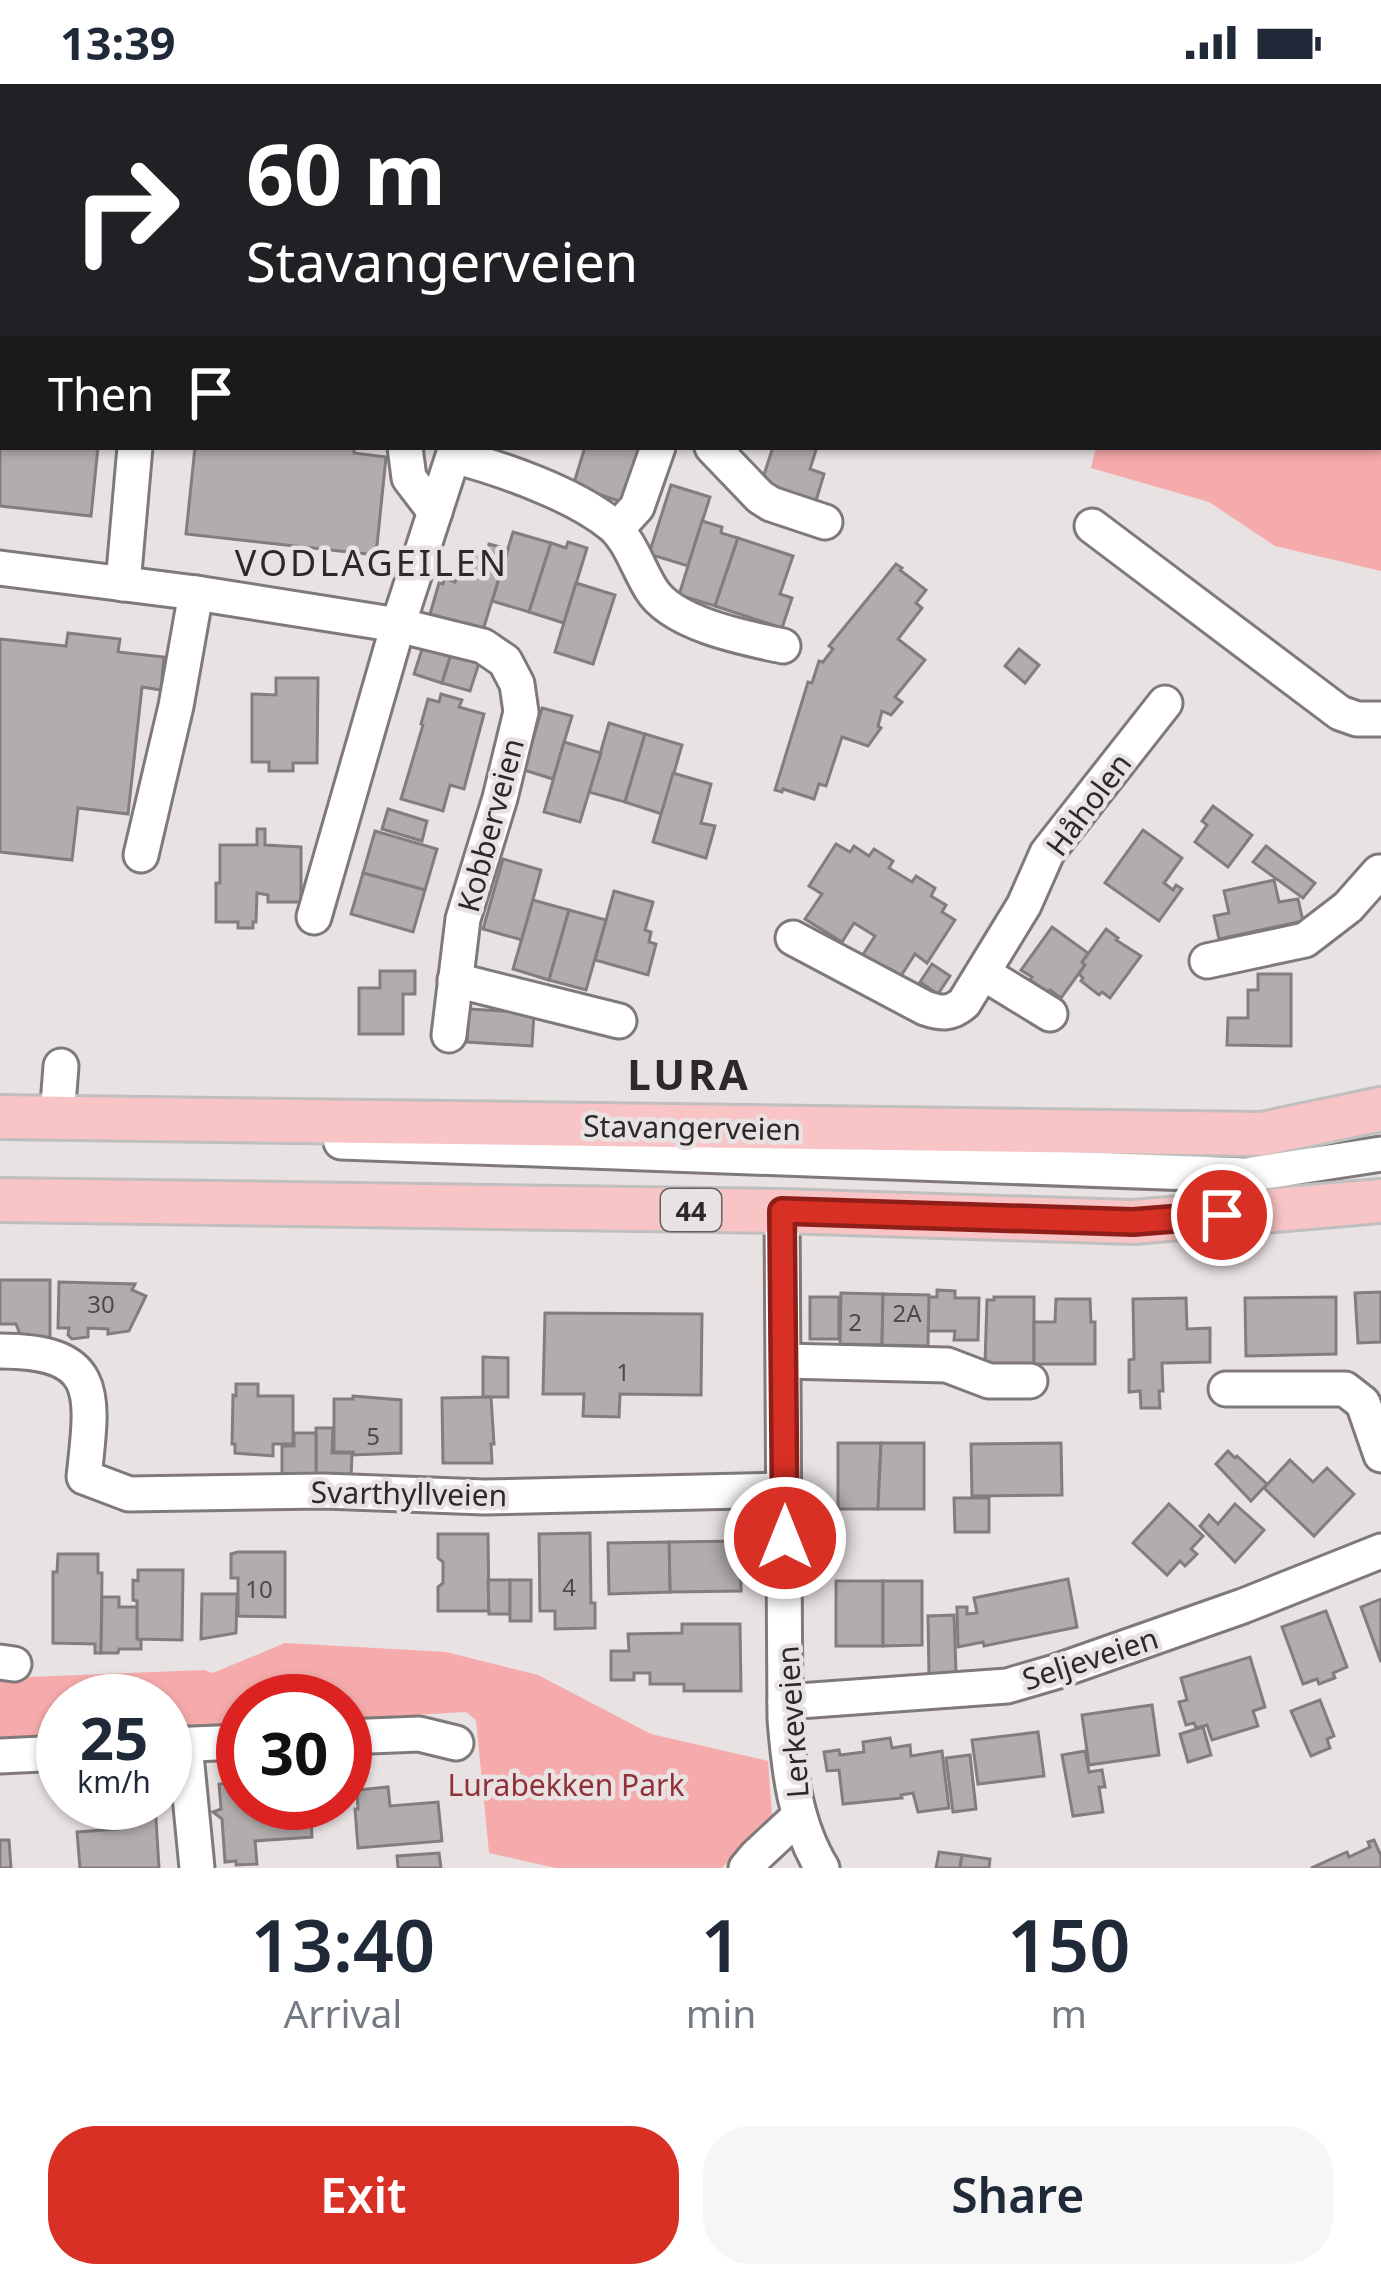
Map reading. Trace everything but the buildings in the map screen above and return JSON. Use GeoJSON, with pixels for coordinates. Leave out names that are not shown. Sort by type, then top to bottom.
{"type":"FeatureCollection","features":[{"type":"Feature","properties":{"kind":"main road","name":"Stavangerveien"},"geometry":{"type":"LineString","coordinates":[[0,1117],[1262,1134],[1381,1109]]}},
{"type":"Feature","properties":{"kind":"main road","name":"44"},"geometry":{"type":"LineString","coordinates":[[0,1200],[782,1211],[1133,1222],[1381,1201]]}},
{"type":"Feature","properties":{"kind":"street"},"geometry":{"type":"LineString","coordinates":[[123,584],[135,450]]}},
{"type":"Feature","properties":{"kind":"street"},"geometry":{"type":"LineString","coordinates":[[405,450],[409,478],[435,512]]}},
{"type":"Feature","properties":{"kind":"street"},"geometry":{"type":"LineString","coordinates":[[617,529],[637,507],[657,450]]}},
{"type":"Feature","properties":{"kind":"street"},"geometry":{"type":"LineString","coordinates":[[716,450],[760,497],[825,522]]}},
{"type":"Feature","properties":{"kind":"street"},"geometry":{"type":"LineString","coordinates":[[314,917],[398,625],[455,451],[571,500],[617,529],[664,606],[742,638],[783,646]]}},
{"type":"Feature","properties":{"kind":"street"},"geometry":{"type":"LineString","coordinates":[[1092,526],[1340,712],[1357,719],[1381,719]]}},
{"type":"Feature","properties":{"kind":"street","name":"Kobberveien"},"geometry":{"type":"LineString","coordinates":[[0,568],[398,625],[483,646],[505,661],[517,684],[521,712],[463,919],[449,1035]]}},
{"type":"Feature","properties":{"kind":"street"},"geometry":{"type":"LineString","coordinates":[[141,855],[176,706],[196,593]]}},
{"type":"Feature","properties":{"kind":"street","name":"Håholen"},"geometry":{"type":"LineString","coordinates":[[793,938],[938,1013],[955,1011],[1024,905],[1047,853],[1165,703]]}},
{"type":"Feature","properties":{"kind":"street"},"geometry":{"type":"LineString","coordinates":[[1207,961],[1305,940],[1348,907],[1379,872]]}},
{"type":"Feature","properties":{"kind":"street"},"geometry":{"type":"LineString","coordinates":[[983,973],[1050,1014]]}},
{"type":"Feature","properties":{"kind":"street"},"geometry":{"type":"LineString","coordinates":[[455,980],[619,1021]]}},
{"type":"Feature","properties":{"kind":"street"},"geometry":{"type":"LineString","coordinates":[[57,1118],[61,1066]]}},
{"type":"Feature","properties":{"kind":"street"},"geometry":{"type":"LineString","coordinates":[[0,1133],[1246,1174],[1381,1154]]}},
{"type":"Feature","properties":{"kind":"street","name":"Lerkeveien"},"geometry":{"type":"LineString","coordinates":[[782,1211],[788,1756],[800,1816],[821,1868]]}},
{"type":"Feature","properties":{"kind":"street","name":"Svarthyllveien"},"geometry":{"type":"LineString","coordinates":[[0,1351],[65,1360],[80,1374],[88,1395],[90,1430],[84,1477],[129,1494],[324,1491],[484,1497],[785,1490]]}},
{"type":"Feature","properties":{"kind":"street"},"geometry":{"type":"LineString","coordinates":[[784,1361],[946,1365],[989,1381],[1030,1381]]}},
{"type":"Feature","properties":{"kind":"street"},"geometry":{"type":"LineString","coordinates":[[1226,1388],[1345,1389],[1368,1411],[1381,1455]]}},
{"type":"Feature","properties":{"kind":"street","name":"Seljeveien"},"geometry":{"type":"LineString","coordinates":[[785,1702],[1007,1686],[1244,1606],[1381,1551]]}},
{"type":"Feature","properties":{"kind":"street"},"geometry":{"type":"LineString","coordinates":[[372,1736],[418,1734],[456,1743]]}},
{"type":"Feature","properties":{"kind":"street"},"geometry":{"type":"LineString","coordinates":[[0,1756],[36,1754]]}},
{"type":"Feature","properties":{"kind":"street"},"geometry":{"type":"LineString","coordinates":[[746,1868],[800,1816]]}},
{"type":"Feature","properties":{"kind":"street"},"geometry":{"type":"LineString","coordinates":[[190,1830],[197,1868]]}},
{"type":"Feature","properties":{"kind":"green space"},"geometry":{"type":"Polygon","coordinates":[[[1095,450],[1381,450],[1381,571],[1275,546],[1209,502],[1091,468],[1095,450]]]}},
{"type":"Feature","properties":{"kind":"green space","name":"Lurabekken Park"},"geometry":{"type":"Polygon","coordinates":[[[285,1643],[446,1652],[538,1675],[651,1734],[768,1761],[772,1815],[722,1868],[556,1868],[489,1853],[476,1720],[466,1712],[372,1717],[372,1674],[216,1674],[216,1728],[192,1729],[192,1674],[104,1674],[213,1673],[285,1643]]]}},
{"type":"Feature","properties":{"kind":"green space","name":"Lurabekken Park"},"geometry":{"type":"Polygon","coordinates":[[[0,1674],[36,1677],[36,1740],[0,1742],[0,1674]]]}},
{"type":"Feature","properties":{"kind":"district","name":"VODLAGEILEN"},"geometry":{"type":"Point","coordinates":[372,562]}},
{"type":"Feature","properties":{"kind":"district","name":"LURA"},"geometry":{"type":"Point","coordinates":[689,1073]}},
{"type":"Feature","properties":{"kind":"route"},"geometry":{"type":"LineString","coordinates":[[785,1538],[782,1211],[1133,1222],[1222,1215]]}}]}
